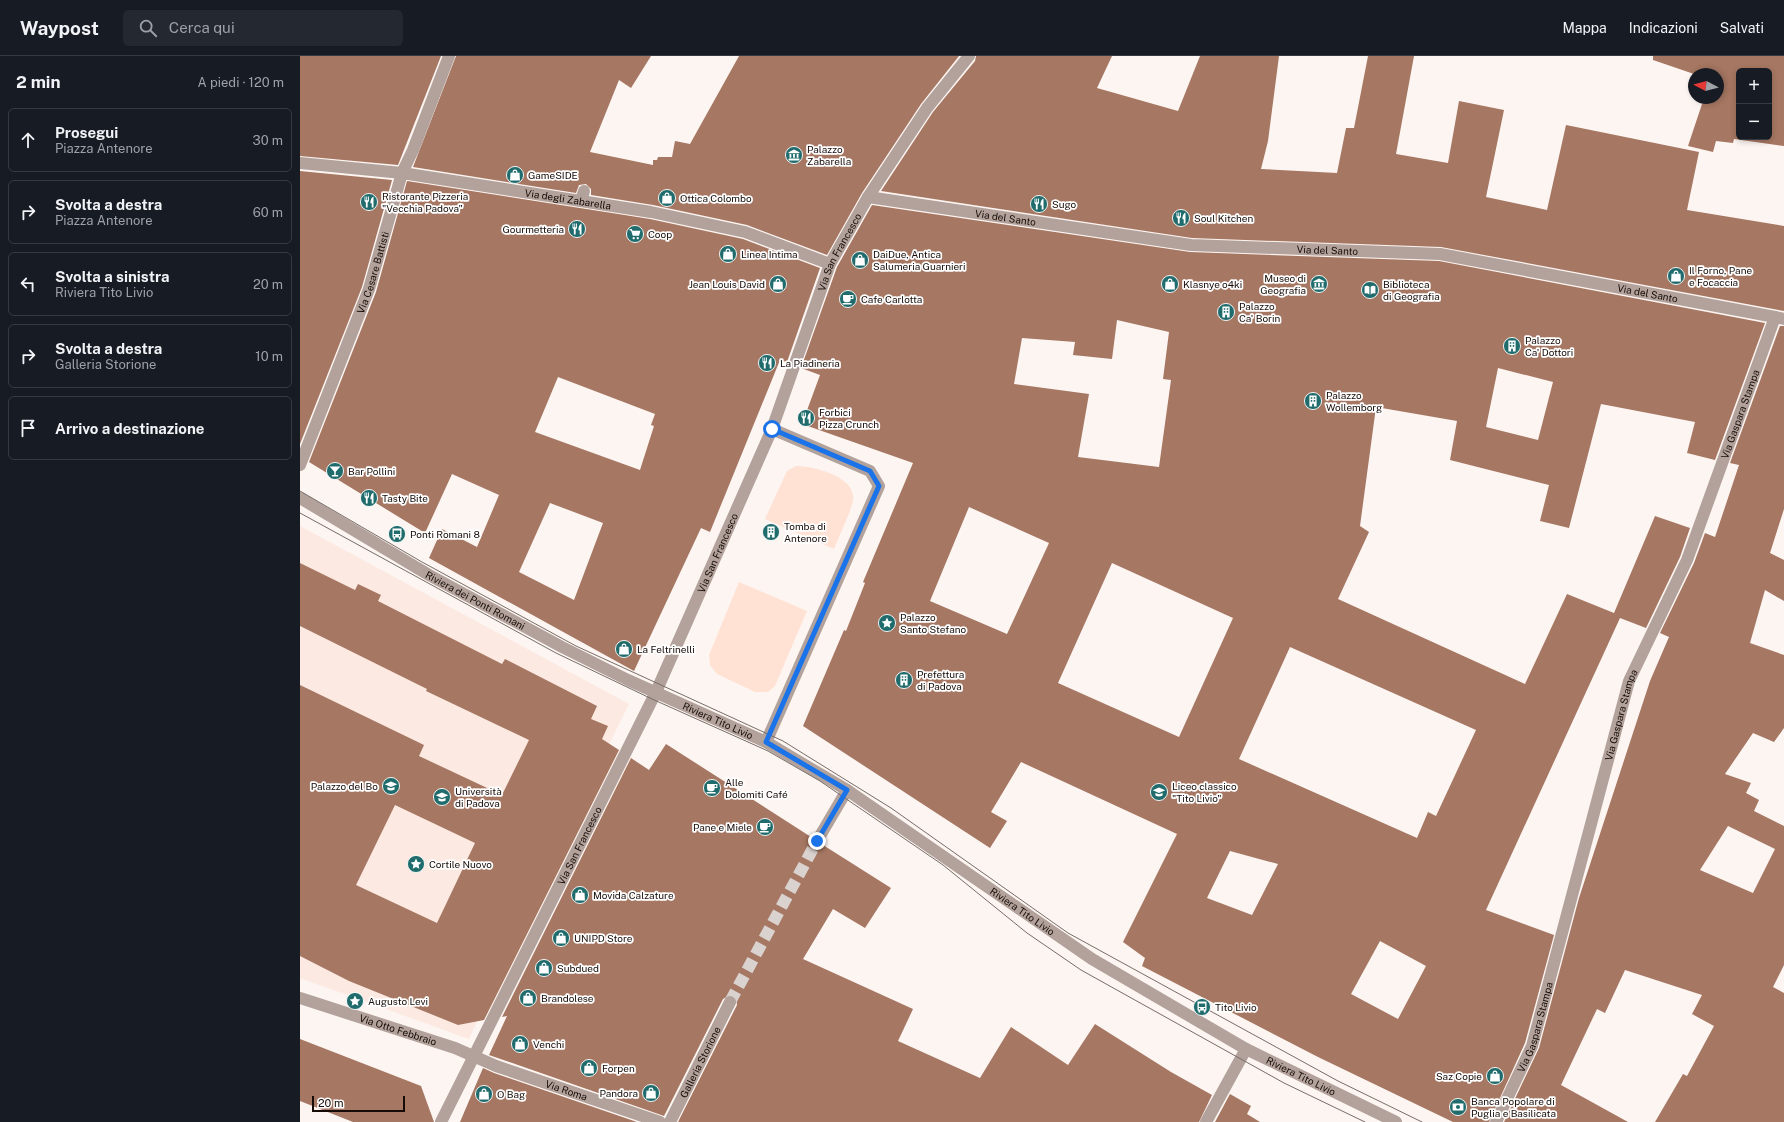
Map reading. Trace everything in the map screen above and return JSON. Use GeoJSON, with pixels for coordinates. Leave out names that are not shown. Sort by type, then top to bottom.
{"type":"FeatureCollection","features":[{"type":"Feature","properties":{"kind":"street","name":"Via Cesare Battisti"},"geometry":{"type":"LineString","coordinates":[[300,465],[369,289],[402,173],[413,150],[449,56]]}},
{"type":"Feature","properties":{"kind":"street","name":"Via San Francesco"},"geometry":{"type":"LineString","coordinates":[[441,1122],[656,692],[772,429],[830,264],[868,197],[927,108],[969,56]]}},
{"type":"Feature","properties":{"kind":"street","name":"Via degli Zabarella"},"geometry":{"type":"LineString","coordinates":[[300,163],[402,173],[582,196],[745,232],[830,264]]}},
{"type":"Feature","properties":{"kind":"street","name":"Via del Santo"},"geometry":{"type":"LineString","coordinates":[[868,197],[1191,245],[1440,254],[1779,318]]}},
{"type":"Feature","properties":{"kind":"street","name":"Via Gaspara Stampa"},"geometry":{"type":"LineString","coordinates":[[1496,1122],[1532,1046],[1629,681],[1687,560],[1779,318]]}},
{"type":"Feature","properties":{"kind":"street"},"geometry":{"type":"LineString","coordinates":[[766,742],[879,486],[870,471],[772,429]]}},
{"type":"Feature","properties":{"kind":"street","name":"Riviera dei Ponti Romani"},"geometry":{"type":"LineString","coordinates":[[300,498],[429,575],[562,647],[656,692]]}},
{"type":"Feature","properties":{"kind":"street","name":"Riviera Tito Livio"},"geometry":{"type":"LineString","coordinates":[[656,692],[766,742],[847,790],[1092,959],[1246,1049],[1396,1122]]}},
{"type":"Feature","properties":{"kind":"street"},"geometry":{"type":"LineString","coordinates":[[817,841],[847,790]]}},
{"type":"Feature","properties":{"kind":"street","name":"Via Otto Febbraio"},"geometry":{"type":"LineString","coordinates":[[300,998],[455,1048],[473,1057]]}},
{"type":"Feature","properties":{"kind":"street","name":"Galleria Storione"},"geometry":{"type":"LineString","coordinates":[[670,1122],[730,1002]]}},
{"type":"Feature","properties":{"kind":"street"},"geometry":{"type":"LineString","coordinates":[[1206,1122],[1246,1049]]}},
{"type":"Feature","properties":{"kind":"street","name":"Via Roma"},"geometry":{"type":"LineString","coordinates":[[473,1057],[660,1122]]}},
{"type":"Feature","properties":{"kind":"shaded area"},"geometry":{"type":"Polygon","coordinates":[[[796,466],[822,470],[832,474],[848,485],[852,492],[852,505],[834,549],[765,519],[787,471],[796,466]]]}},
{"type":"Feature","properties":{"kind":"shaded area","name":"Università di Padova"},"geometry":{"type":"Polygon","coordinates":[[[300,526],[629,704],[537,890],[469,1039],[300,978],[300,526]]]}},
{"type":"Feature","properties":{"kind":"shaded area"},"geometry":{"type":"Polygon","coordinates":[[[739,582],[807,611],[775,686],[768,692],[755,692],[717,674],[710,665],[709,655],[739,582]]]}},
{"type":"Feature","properties":{"kind":"building"},"geometry":{"type":"Polygon","coordinates":[[[300,56],[441,56],[398,165],[300,156],[300,56]]]}},
{"type":"Feature","properties":{"kind":"building"},"geometry":{"type":"Polygon","coordinates":[[[456,56],[651,56],[631,88],[619,80],[590,152],[653,165],[653,160],[657,160],[658,157],[672,157],[675,141],[690,144],[739,56],[959,56],[921,104],[862,193],[827,255],[747,225],[653,205],[591,195],[591,189],[586,184],[579,185],[576,193],[413,167],[456,56]]]}},
{"type":"Feature","properties":{"kind":"building"},"geometry":{"type":"Polygon","coordinates":[[[976,56],[1112,56],[1097,88],[1178,111],[1200,56],[1279,56],[1268,141],[1261,169],[1337,173],[1346,128],[1354,128],[1368,56],[1414,56],[1396,154],[1448,163],[1459,101],[1504,110],[1486,197],[1547,210],[1566,125],[1699,152],[1687,210],[1784,226],[1784,311],[1441,247],[1192,238],[881,191],[933,112],[975,61],[976,56]]]}},
{"type":"Feature","properties":{"kind":"building"},"geometry":{"type":"Polygon","coordinates":[[[1653,56],[1784,56],[1784,146],[1741,140],[1772,140],[1772,68],[1736,68],[1736,139],[1734,139],[1733,143],[1716,141],[1713,152],[1688,146],[1702,104],[1724,104],[1724,68],[1688,68],[1688,72],[1653,60],[1653,56]]]}},
{"type":"Feature","properties":{"kind":"building"},"geometry":{"type":"Polygon","coordinates":[[[300,171],[392,180],[362,287],[300,444],[300,171]]]}},
{"type":"Feature","properties":{"kind":"building"},"geometry":{"type":"Polygon","coordinates":[[[407,181],[650,219],[743,239],[820,268],[787,362],[780,360],[710,532],[701,528],[634,671],[429,558],[442,529],[477,547],[499,495],[452,474],[425,533],[309,462],[376,292],[407,181]],[[558,377],[535,432],[640,470],[654,426],[651,425],[655,414],[558,377]],[[550,503],[519,572],[574,600],[603,523],[550,503]]]}},
{"type":"Feature","properties":{"kind":"building"},"geometry":{"type":"Polygon","coordinates":[[[872,205],[1190,252],[1439,261],[1765,323],[1715,460],[1687,453],[1695,422],[1601,404],[1569,528],[1540,521],[1549,485],[1450,460],[1457,421],[1376,407],[1360,526],[1369,532],[1338,599],[1525,684],[1567,594],[1614,613],[1655,516],[1690,528],[1680,557],[1646,628],[1620,618],[1486,910],[1554,935],[1525,1043],[1489,1122],[1453,1122],[1318,1057],[1142,966],[1145,958],[1123,942],[1177,834],[1021,762],[991,812],[1007,821],[990,848],[803,726],[844,630],[846,631],[865,583],[863,582],[913,463],[802,424],[820,375],[801,368],[837,267],[872,205]],[[1117,320],[1112,359],[1073,355],[1075,342],[1022,338],[1014,384],[1089,394],[1078,457],[1159,467],[1171,380],[1163,379],[1169,332],[1117,320]],[[1498,368],[1486,427],[1538,440],[1553,382],[1498,368]],[[969,507],[930,601],[1007,634],[1049,543],[969,507]],[[1112,563],[1058,683],[1179,737],[1233,618],[1112,563]],[[1290,647],[1239,759],[1417,838],[1428,812],[1436,816],[1476,730],[1290,647]],[[1230,851],[1207,898],[1252,915],[1278,864],[1230,851]],[[1380,941],[1351,994],[1398,1019],[1426,966],[1380,941]]]}},
{"type":"Feature","properties":{"kind":"building"},"geometry":{"type":"Polygon","coordinates":[[[1780,326],[1784,326],[1784,509],[1770,553],[1784,560],[1784,601],[1765,590],[1750,643],[1784,655],[1784,728],[1774,742],[1753,733],[1725,774],[1751,783],[1746,793],[1759,800],[1754,811],[1784,826],[1784,965],[1773,987],[1784,993],[1784,1122],[1655,1122],[1683,1074],[1687,1076],[1714,1026],[1692,1014],[1702,995],[1625,970],[1605,1013],[1597,1009],[1561,1085],[1628,1122],[1504,1122],[1539,1048],[1579,898],[1650,681],[1669,637],[1660,633],[1694,563],[1705,533],[1715,537],[1739,465],[1730,463],[1780,326]],[[1728,826],[1700,870],[1753,893],[1775,849],[1728,826]]]}},
{"type":"Feature","properties":{"kind":"building","name":"Università di Padova"},"geometry":{"type":"Polygon","coordinates":[[[300,563],[355,590],[358,584],[381,595],[378,601],[502,664],[505,659],[597,706],[591,719],[608,726],[602,739],[619,750],[484,1020],[458,1025],[349,981],[300,956],[300,685],[424,745],[419,756],[502,795],[529,740],[426,691],[427,689],[300,626],[300,563]],[[395,805],[356,885],[437,923],[475,843],[395,805]]]}},
{"type":"Feature","properties":{"kind":"building"},"geometry":{"type":"Polygon","coordinates":[[[666,744],[811,837],[810,841],[813,847],[817,848],[823,845],[891,888],[865,928],[833,909],[803,959],[913,1009],[898,1041],[980,1078],[1011,1027],[1068,1065],[1095,1024],[1171,1072],[1212,1095],[1199,1122],[678,1122],[737,1005],[736,998],[730,995],[723,999],[664,1116],[489,1055],[507,1016],[502,1017],[631,758],[649,770],[666,744]]]}},
{"type":"Feature","properties":{"kind":"building"},"geometry":{"type":"Polygon","coordinates":[[[300,1039],[421,1086],[434,1122],[353,1122],[300,1101],[300,1039]]]}},
{"type":"Feature","properties":{"kind":"building"},"geometry":{"type":"Polygon","coordinates":[[[483,1068],[494,1073],[637,1122],[460,1122],[483,1068]]]}},
{"type":"Feature","properties":{"kind":"building"},"geometry":{"type":"Polygon","coordinates":[[[1230,1094],[1251,1106],[1247,1114],[1260,1122],[1215,1122],[1230,1094]]]}},
{"type":"Feature","properties":{"kind":"tunnel"},"geometry":{"type":"LineString","coordinates":[[730,1002],[817,841]]}},
{"type":"Feature","properties":{"kind":"tram line"},"geometry":{"type":"LineString","coordinates":[[300,491],[422,562],[576,646],[783,741],[891,808],[1068,933],[1338,1081],[1422,1122]]}},
{"type":"Feature","properties":{"kind":"tram line"},"geometry":{"type":"LineString","coordinates":[[300,513],[556,653],[652,699],[768,751],[820,781],[943,865],[1027,933],[1081,970],[1284,1083],[1365,1122]]}},
{"type":"Feature","properties":{"kind":"place","name":"Palazzo Zabarella"},"geometry":{"type":"Point","coordinates":[794,155]}},
{"type":"Feature","properties":{"kind":"place","name":"GameSIDE"},"geometry":{"type":"Point","coordinates":[515,175]}},
{"type":"Feature","properties":{"kind":"place","name":"Ottica Colombo"},"geometry":{"type":"Point","coordinates":[667,198]}},
{"type":"Feature","properties":{"kind":"place","name":"Ristorante Pizzeria \"Vecchia Padova\""},"geometry":{"type":"Point","coordinates":[369,202]}},
{"type":"Feature","properties":{"kind":"place","name":"Sugo"},"geometry":{"type":"Point","coordinates":[1039,204]}},
{"type":"Feature","properties":{"kind":"place","name":"Soul Kitchen"},"geometry":{"type":"Point","coordinates":[1181,218]}},
{"type":"Feature","properties":{"kind":"place","name":"Gourmetteria"},"geometry":{"type":"Point","coordinates":[577,229]}},
{"type":"Feature","properties":{"kind":"place","name":"Coop"},"geometry":{"type":"Point","coordinates":[635,234]}},
{"type":"Feature","properties":{"kind":"place","name":"Linea Intima"},"geometry":{"type":"Point","coordinates":[728,254]}},
{"type":"Feature","properties":{"kind":"place","name":"DaiDue, Antica Salumeria Guarnieri"},"geometry":{"type":"Point","coordinates":[860,260]}},
{"type":"Feature","properties":{"kind":"place","name":"Il Forno, Pane e Focaccia"},"geometry":{"type":"Point","coordinates":[1676,276]}},
{"type":"Feature","properties":{"kind":"place","name":"Jean Louis David"},"geometry":{"type":"Point","coordinates":[778,284]}},
{"type":"Feature","properties":{"kind":"place","name":"Klasnye o4ki"},"geometry":{"type":"Point","coordinates":[1170,284]}},
{"type":"Feature","properties":{"kind":"place","name":"Museo di Geografia"},"geometry":{"type":"Point","coordinates":[1319,284]}},
{"type":"Feature","properties":{"kind":"place","name":"Biblioteca di Geografia"},"geometry":{"type":"Point","coordinates":[1370,290]}},
{"type":"Feature","properties":{"kind":"place","name":"Cafe Carlotta"},"geometry":{"type":"Point","coordinates":[848,299]}},
{"type":"Feature","properties":{"kind":"place","name":"Palazzo Ca' Borin"},"geometry":{"type":"Point","coordinates":[1226,312]}},
{"type":"Feature","properties":{"kind":"place","name":"Palazzo Ca' Dottori"},"geometry":{"type":"Point","coordinates":[1512,346]}},
{"type":"Feature","properties":{"kind":"place","name":"La Piadineria"},"geometry":{"type":"Point","coordinates":[767,363]}},
{"type":"Feature","properties":{"kind":"place","name":"Palazzo Wollemborg"},"geometry":{"type":"Point","coordinates":[1313,401]}},
{"type":"Feature","properties":{"kind":"place","name":"Forbici Pizza Crunch"},"geometry":{"type":"Point","coordinates":[806,418]}},
{"type":"Feature","properties":{"kind":"place","name":"Bar Pollini"},"geometry":{"type":"Point","coordinates":[335,471]}},
{"type":"Feature","properties":{"kind":"place","name":"Tasty Bite"},"geometry":{"type":"Point","coordinates":[369,498]}},
{"type":"Feature","properties":{"kind":"place","name":"Tomba di Antenore"},"geometry":{"type":"Point","coordinates":[771,532]}},
{"type":"Feature","properties":{"kind":"place","name":"Ponti Romani 8"},"geometry":{"type":"Point","coordinates":[397,534]}},
{"type":"Feature","properties":{"kind":"place","name":"Palazzo Santo Stefano"},"geometry":{"type":"Point","coordinates":[887,623]}},
{"type":"Feature","properties":{"kind":"place","name":"La Feltrinelli"},"geometry":{"type":"Point","coordinates":[624,649]}},
{"type":"Feature","properties":{"kind":"place","name":"Prefettura di Padova"},"geometry":{"type":"Point","coordinates":[904,680]}},
{"type":"Feature","properties":{"kind":"place","name":"Palazzo del Bo"},"geometry":{"type":"Point","coordinates":[391,786]}},
{"type":"Feature","properties":{"kind":"place","name":"Alle Dolomiti Café"},"geometry":{"type":"Point","coordinates":[712,788]}},
{"type":"Feature","properties":{"kind":"place","name":"Liceo classico \"Tito Livio\""},"geometry":{"type":"Point","coordinates":[1159,792]}},
{"type":"Feature","properties":{"kind":"place","name":"Università di Padova"},"geometry":{"type":"Point","coordinates":[442,797]}},
{"type":"Feature","properties":{"kind":"place","name":"Pane e Miele"},"geometry":{"type":"Point","coordinates":[765,827]}},
{"type":"Feature","properties":{"kind":"place","name":"Cortile Nuovo"},"geometry":{"type":"Point","coordinates":[416,864]}},
{"type":"Feature","properties":{"kind":"place","name":"Movida Calzature"},"geometry":{"type":"Point","coordinates":[580,895]}},
{"type":"Feature","properties":{"kind":"place","name":"UNIPD Store"},"geometry":{"type":"Point","coordinates":[561,938]}},
{"type":"Feature","properties":{"kind":"place","name":"Subdued"},"geometry":{"type":"Point","coordinates":[544,968]}},
{"type":"Feature","properties":{"kind":"place","name":"Brandolese"},"geometry":{"type":"Point","coordinates":[528,998]}},
{"type":"Feature","properties":{"kind":"place","name":"Augusto Levi"},"geometry":{"type":"Point","coordinates":[355,1001]}},
{"type":"Feature","properties":{"kind":"place","name":"Tito Livio"},"geometry":{"type":"Point","coordinates":[1202,1007]}},
{"type":"Feature","properties":{"kind":"place","name":"Venchi"},"geometry":{"type":"Point","coordinates":[520,1044]}},
{"type":"Feature","properties":{"kind":"place","name":"Forpen"},"geometry":{"type":"Point","coordinates":[589,1068]}},
{"type":"Feature","properties":{"kind":"place","name":"Saz Copie"},"geometry":{"type":"Point","coordinates":[1495,1076]}},
{"type":"Feature","properties":{"kind":"place","name":"Pandora"},"geometry":{"type":"Point","coordinates":[651,1093]}},
{"type":"Feature","properties":{"kind":"place","name":"O Bag"},"geometry":{"type":"Point","coordinates":[484,1094]}},
{"type":"Feature","properties":{"kind":"place","name":"Banca Popolare di Puglia e Basilicata"},"geometry":{"type":"Point","coordinates":[1458,1107]}},
{"type":"Feature","properties":{"kind":"route"},"geometry":{"type":"LineString","coordinates":[[772,429],[870,471],[879,486],[834,592],[766,742],[847,790],[817,841]]}}]}
